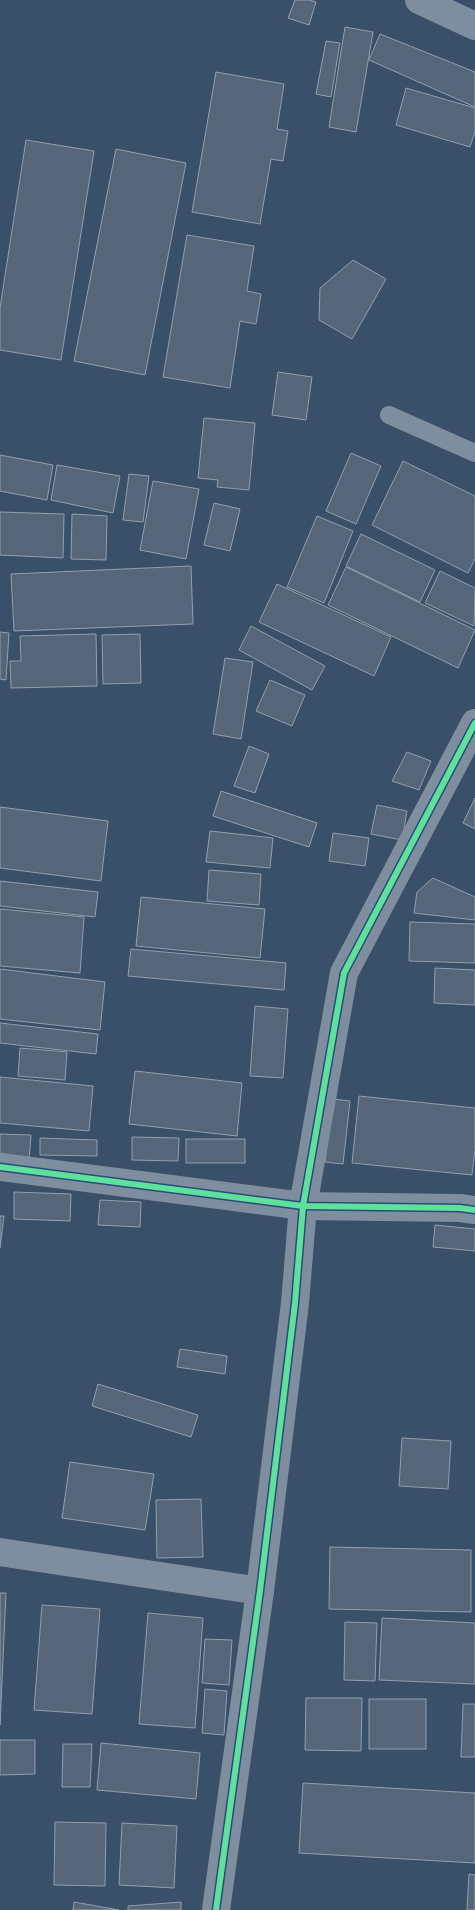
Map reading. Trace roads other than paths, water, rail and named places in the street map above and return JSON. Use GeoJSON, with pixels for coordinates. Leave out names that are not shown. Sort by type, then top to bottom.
{"type":"FeatureCollection","features":[{"type":"Feature","properties":{"kind":"street"},"geometry":{"type":"LineString","coordinates":[[419,0],[475,26]]}},
{"type":"Feature","properties":{"kind":"street"},"geometry":{"type":"LineString","coordinates":[[216,1910],[260,1591],[295,1304],[303,1206],[344,973],[475,723]]}},
{"type":"Feature","properties":{"kind":"street"},"geometry":{"type":"LineString","coordinates":[[0,1167],[303,1206],[460,1208],[475,1210]]}},
{"type":"Feature","properties":{"kind":"street"},"geometry":{"type":"LineString","coordinates":[[0,1552],[260,1591]]}},
{"type":"Feature","properties":{"kind":"lane"},"geometry":{"type":"LineString","coordinates":[[389,415],[475,453]]}}]}
